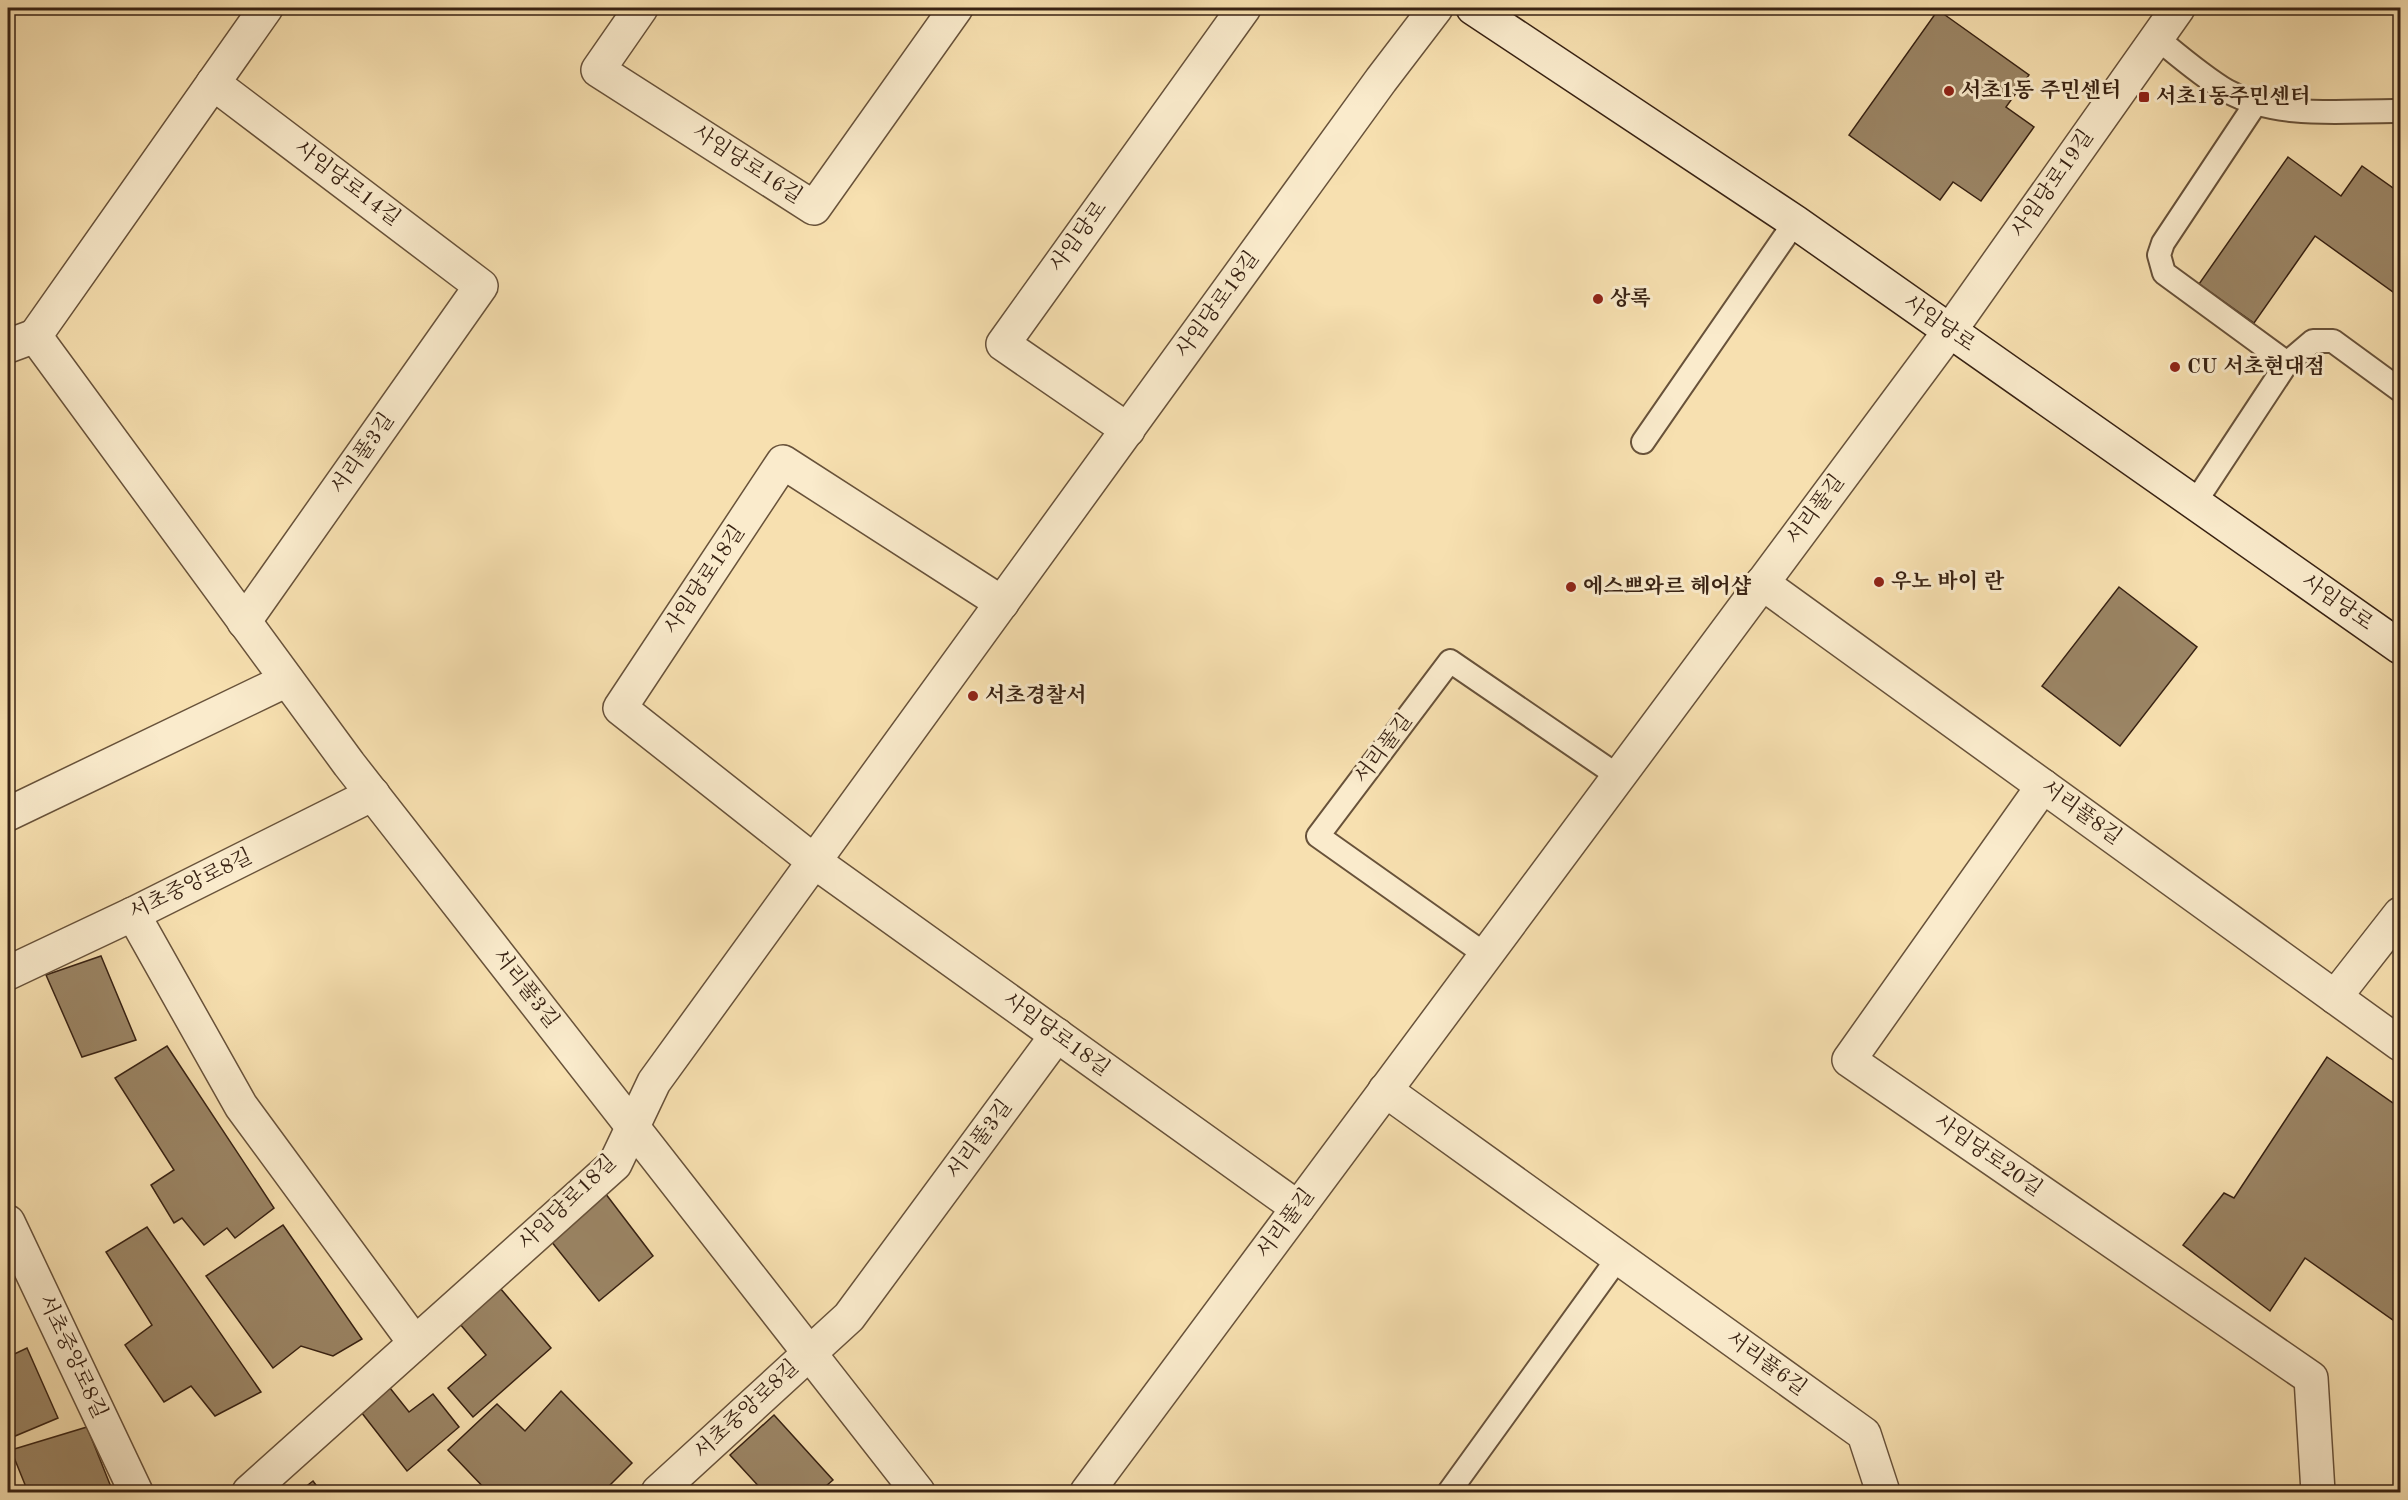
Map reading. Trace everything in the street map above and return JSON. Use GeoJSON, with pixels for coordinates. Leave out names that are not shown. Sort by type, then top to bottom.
{"type":"FeatureCollection","features":[{"type":"Feature","properties":{"kind":"street","name":"사임당로16길"},"geometry":{"type":"LineString","coordinates":[[641,8],[598,70],[814,208],[956,8]]}},
{"type":"Feature","properties":{"kind":"street","name":"사임당로"},"geometry":{"type":"LineString","coordinates":[[1128,430],[1003,344],[1244,8]]}},
{"type":"Feature","properties":{"kind":"street","name":"사임당로18길"},"geometry":{"type":"LineString","coordinates":[[249,1492],[615,1164],[654,1082],[1381,80],[1436,8]]}},
{"type":"Feature","properties":{"kind":"street","name":"사임당로"},"geometry":{"type":"LineString","coordinates":[[1473,8],[1795,222],[2400,648]]}},
{"type":"Feature","properties":{"kind":"street","name":"사임당로19길"},"geometry":{"type":"LineString","coordinates":[[1949,332],[2178,8]]}},
{"type":"Feature","properties":{"kind":"street"},"geometry":{"type":"LineString","coordinates":[[21,341],[213,83],[253,12]]}},
{"type":"Feature","properties":{"kind":"street","name":"사임당로14길"},"geometry":{"type":"LineString","coordinates":[[213,83],[481,286]]}},
{"type":"Feature","properties":{"kind":"street","name":"서리풀3길"},"geometry":{"type":"LineString","coordinates":[[244,622],[481,286]]}},
{"type":"Feature","properties":{"kind":"street","name":"서리풀길"},"geometry":{"type":"LineString","coordinates":[[1086,1492],[1949,332]]}},
{"type":"Feature","properties":{"kind":"street","name":"서리풀3길"},"geometry":{"type":"LineString","coordinates":[[21,341],[244,622],[373,794],[918,1492]]}},
{"type":"Feature","properties":{"kind":"street","name":"사임당로18길"},"geometry":{"type":"LineString","coordinates":[[1002,603],[783,462],[620,708],[814,862],[1298,1208]]}},
{"type":"Feature","properties":{"kind":"street","name":"서리풀8길"},"geometry":{"type":"LineString","coordinates":[[1762,583],[2400,1044]]}},
{"type":"Feature","properties":{"kind":"street"},"geometry":{"type":"LineString","coordinates":[[8,814],[287,680]]}},
{"type":"Feature","properties":{"kind":"street","name":"사임당로20길"},"geometry":{"type":"LineString","coordinates":[[2043,786],[1849,1060],[2311,1378],[2318,1492]]}},
{"type":"Feature","properties":{"kind":"street","name":"서초중앙로8길"},"geometry":{"type":"LineString","coordinates":[[8,973],[133,914],[373,794]]}},
{"type":"Feature","properties":{"kind":"street"},"geometry":{"type":"LineString","coordinates":[[133,914],[241,1106],[415,1343]]}},
{"type":"Feature","properties":{"kind":"street"},"geometry":{"type":"LineString","coordinates":[[2335,997],[2400,914]]}},
{"type":"Feature","properties":{"kind":"street","name":"서리풀3길"},"geometry":{"type":"LineString","coordinates":[[809,1352],[849,1317],[1058,1035]]}},
{"type":"Feature","properties":{"kind":"street","name":"서리풀6길"},"geometry":{"type":"LineString","coordinates":[[1385,1090],[1864,1434],[1883,1492]]}},
{"type":"Feature","properties":{"kind":"street","name":"서초중앙로8길"},"geometry":{"type":"LineString","coordinates":[[8,1222],[136,1492]]}},
{"type":"Feature","properties":{"kind":"street","name":"서초중앙로8길"},"geometry":{"type":"LineString","coordinates":[[658,1492],[809,1352]]}},
{"type":"Feature","properties":{"kind":"lane"},"geometry":{"type":"LineString","coordinates":[[2157,38],[2228,91],[2256,103],[2280,109],[2314,113],[2394,111]]}},
{"type":"Feature","properties":{"kind":"lane"},"geometry":{"type":"LineString","coordinates":[[2256,103],[2163,243],[2159,255],[2164,273],[2287,363]]}},
{"type":"Feature","properties":{"kind":"lane"},"geometry":{"type":"LineString","coordinates":[[1643,441],[1795,222]]}},
{"type":"Feature","properties":{"kind":"lane"},"geometry":{"type":"LineString","coordinates":[[2194,504],[2287,363],[2313,341],[2333,341],[2400,390]]}},
{"type":"Feature","properties":{"kind":"lane","name":"서리풀길"},"geometry":{"type":"LineString","coordinates":[[1486,955],[1318,836],[1450,661],[1618,776]]}},
{"type":"Feature","properties":{"kind":"lane"},"geometry":{"type":"LineString","coordinates":[[1449,1492],[1618,1258]]}},
{"type":"Feature","properties":{"kind":"building","name":"서초1동 주민센터"},"geometry":{"type":"Polygon","coordinates":[[[1938,10],[2029,75],[2006,107],[2034,127],[1981,201],[1953,182],[1940,200],[1849,135],[1938,10]]]}},
{"type":"Feature","properties":{"kind":"building"},"geometry":{"type":"Polygon","coordinates":[[[2288,157],[2341,196],[2362,166],[2400,193],[2400,297],[2315,236],[2254,323],[2199,284],[2288,157]]]}},
{"type":"Feature","properties":{"kind":"building"},"geometry":{"type":"Polygon","coordinates":[[[2119,587],[2197,647],[2120,746],[2042,686],[2119,587]]]}},
{"type":"Feature","properties":{"kind":"building"},"geometry":{"type":"Polygon","coordinates":[[[101,956],[136,1040],[82,1057],[46,975],[101,956]]]}},
{"type":"Feature","properties":{"kind":"building"},"geometry":{"type":"Polygon","coordinates":[[[167,1046],[274,1208],[235,1238],[227,1228],[204,1245],[182,1218],[174,1223],[151,1185],[174,1170],[115,1078],[167,1046]]]}},
{"type":"Feature","properties":{"kind":"building"},"geometry":{"type":"Polygon","coordinates":[[[2327,1057],[2400,1108],[2400,1325],[2305,1258],[2270,1311],[2183,1245],[2224,1193],[2234,1198],[2327,1057]]]}},
{"type":"Feature","properties":{"kind":"building"},"geometry":{"type":"Polygon","coordinates":[[[602,1189],[653,1256],[599,1301],[547,1236],[602,1189]]]}},
{"type":"Feature","properties":{"kind":"building"},"geometry":{"type":"Polygon","coordinates":[[[283,1225],[362,1339],[333,1356],[301,1346],[273,1368],[206,1276],[283,1225]]]}},
{"type":"Feature","properties":{"kind":"building"},"geometry":{"type":"Polygon","coordinates":[[[147,1227],[261,1392],[215,1416],[191,1386],[164,1402],[125,1345],[152,1325],[106,1252],[147,1227]]]}},
{"type":"Feature","properties":{"kind":"building"},"geometry":{"type":"Polygon","coordinates":[[[500,1288],[551,1348],[473,1417],[448,1388],[486,1355],[460,1324],[500,1288]]]}},
{"type":"Feature","properties":{"kind":"building"},"geometry":{"type":"Polygon","coordinates":[[[27,1348],[58,1418],[8,1439],[8,1357],[27,1348]]]}},
{"type":"Feature","properties":{"kind":"building"},"geometry":{"type":"Polygon","coordinates":[[[386,1383],[409,1412],[433,1394],[459,1427],[407,1471],[358,1408],[386,1383]]]}},
{"type":"Feature","properties":{"kind":"building"},"geometry":{"type":"Polygon","coordinates":[[[561,1391],[632,1463],[603,1492],[488,1492],[448,1450],[497,1404],[525,1431],[561,1391]]]}},
{"type":"Feature","properties":{"kind":"building"},"geometry":{"type":"Polygon","coordinates":[[[774,1415],[833,1480],[819,1492],[764,1492],[730,1455],[774,1415]]]}},
{"type":"Feature","properties":{"kind":"building"},"geometry":{"type":"Polygon","coordinates":[[[87,1427],[113,1492],[28,1492],[11,1450],[87,1427]]]}},
{"type":"Feature","properties":{"kind":"building"},"geometry":{"type":"Polygon","coordinates":[[[313,1481],[321,1492],[299,1492],[313,1481]]]}},
{"type":"Feature","properties":{"kind":"place","name":"서초1동 주민센터"},"geometry":{"type":"Point","coordinates":[1949,91]}},
{"type":"Feature","properties":{"kind":"place","name":"서초1동주민센터"},"geometry":{"type":"Point","coordinates":[2144,97]}},
{"type":"Feature","properties":{"kind":"place","name":"상록"},"geometry":{"type":"Point","coordinates":[1598,299]}},
{"type":"Feature","properties":{"kind":"place","name":"CU 서초현대점"},"geometry":{"type":"Point","coordinates":[2175,367]}},
{"type":"Feature","properties":{"kind":"place","name":"우노 바이 란"},"geometry":{"type":"Point","coordinates":[1879,582]}},
{"type":"Feature","properties":{"kind":"place","name":"에스쁘와르 헤어샵"},"geometry":{"type":"Point","coordinates":[1571,587]}},
{"type":"Feature","properties":{"kind":"place","name":"서초경찰서"},"geometry":{"type":"Point","coordinates":[973,696]}}]}
